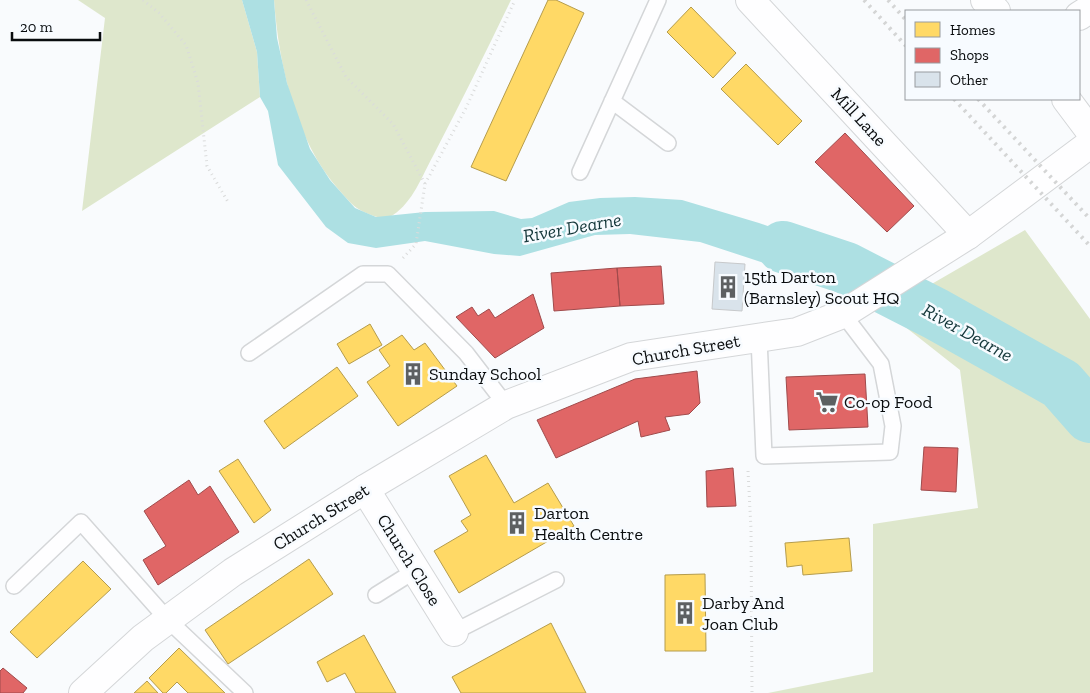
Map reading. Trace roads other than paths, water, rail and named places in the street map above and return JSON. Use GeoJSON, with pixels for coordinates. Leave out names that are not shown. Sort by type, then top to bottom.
{"type":"FeatureCollection","features":[{"type":"Feature","properties":{"kind":"main road","name":"Mill Lane"},"geometry":{"type":"LineString","coordinates":[[750,0],[968,235]]}},
{"type":"Feature","properties":{"kind":"main road"},"geometry":{"type":"LineString","coordinates":[[985,0],[995,10]]}},
{"type":"Feature","properties":{"kind":"main road"},"geometry":{"type":"LineString","coordinates":[[1067,100],[1090,131]]}},
{"type":"Feature","properties":{"kind":"main road","name":"Church Street"},"geometry":{"type":"LineString","coordinates":[[83,693],[143,638],[233,572],[365,489],[506,405],[631,357],[797,332],[850,309],[968,235],[1090,144]]}},
{"type":"Feature","properties":{"kind":"main road","name":"Church Close"},"geometry":{"type":"LineString","coordinates":[[365,489],[454,632]]}},
{"type":"Feature","properties":{"kind":"lane"},"geometry":{"type":"LineString","coordinates":[[580,172],[658,0]]}},
{"type":"Feature","properties":{"kind":"lane"},"geometry":{"type":"LineString","coordinates":[[612,101],[668,143]]}},
{"type":"Feature","properties":{"kind":"lane"},"geometry":{"type":"LineString","coordinates":[[249,353],[363,274],[388,274],[466,353],[506,405]]}},
{"type":"Feature","properties":{"kind":"lane"},"geometry":{"type":"LineString","coordinates":[[759,338],[764,456],[890,452],[893,426],[881,364],[850,309]]}},
{"type":"Feature","properties":{"kind":"lane"},"geometry":{"type":"LineString","coordinates":[[14,586],[81,522],[168,620],[245,693]]}},
{"type":"Feature","properties":{"kind":"lane"},"geometry":{"type":"LineString","coordinates":[[376,595],[416,570]]}},
{"type":"Feature","properties":{"kind":"lane"},"geometry":{"type":"LineString","coordinates":[[454,632],[556,580]]}},
{"type":"Feature","properties":{"kind":"water"},"geometry":{"type":"Polygon","coordinates":[[[242,0],[274,0],[277,38],[287,83],[310,149],[330,180],[355,208],[376,217],[425,212],[494,211],[521,219],[532,218],[569,202],[600,198],[635,197],[682,200],[759,223],[851,255],[880,257],[823,286],[813,279],[700,242],[630,234],[595,235],[520,256],[494,254],[425,241],[376,248],[348,243],[326,227],[278,165],[268,111],[260,97],[257,52],[242,0]]]}},
{"type":"Feature","properties":{"kind":"waterway","name":"River Dearne"},"geometry":{"type":"LineString","coordinates":[[783,247],[846,268],[936,314],[1061,384],[1090,417]]}},
{"type":"Feature","properties":{"kind":"railway"},"geometry":{"type":"LineString","coordinates":[[864,0],[905,45]]}},
{"type":"Feature","properties":{"kind":"railway"},"geometry":{"type":"LineString","coordinates":[[888,0],[905,19]]}},
{"type":"Feature","properties":{"kind":"railway"},"geometry":{"type":"LineString","coordinates":[[955,100],[1090,246]]}},
{"type":"Feature","properties":{"kind":"railway"},"geometry":{"type":"LineString","coordinates":[[979,100],[1090,219]]}},
{"type":"Feature","properties":{"kind":"place","name":"15th Darton (Barnsley) Scout HQ"},"geometry":{"type":"Point","coordinates":[728,287]}},
{"type":"Feature","properties":{"kind":"place","name":"Sunday School"},"geometry":{"type":"Point","coordinates":[413,374]}},
{"type":"Feature","properties":{"kind":"place","name":"Co-op Food"},"geometry":{"type":"Point","coordinates":[827,402]}},
{"type":"Feature","properties":{"kind":"place","name":"Darton Health Centre"},"geometry":{"type":"Point","coordinates":[517,523]}},
{"type":"Feature","properties":{"kind":"place","name":"Darby And Joan Club"},"geometry":{"type":"Point","coordinates":[685,613]}}]}
